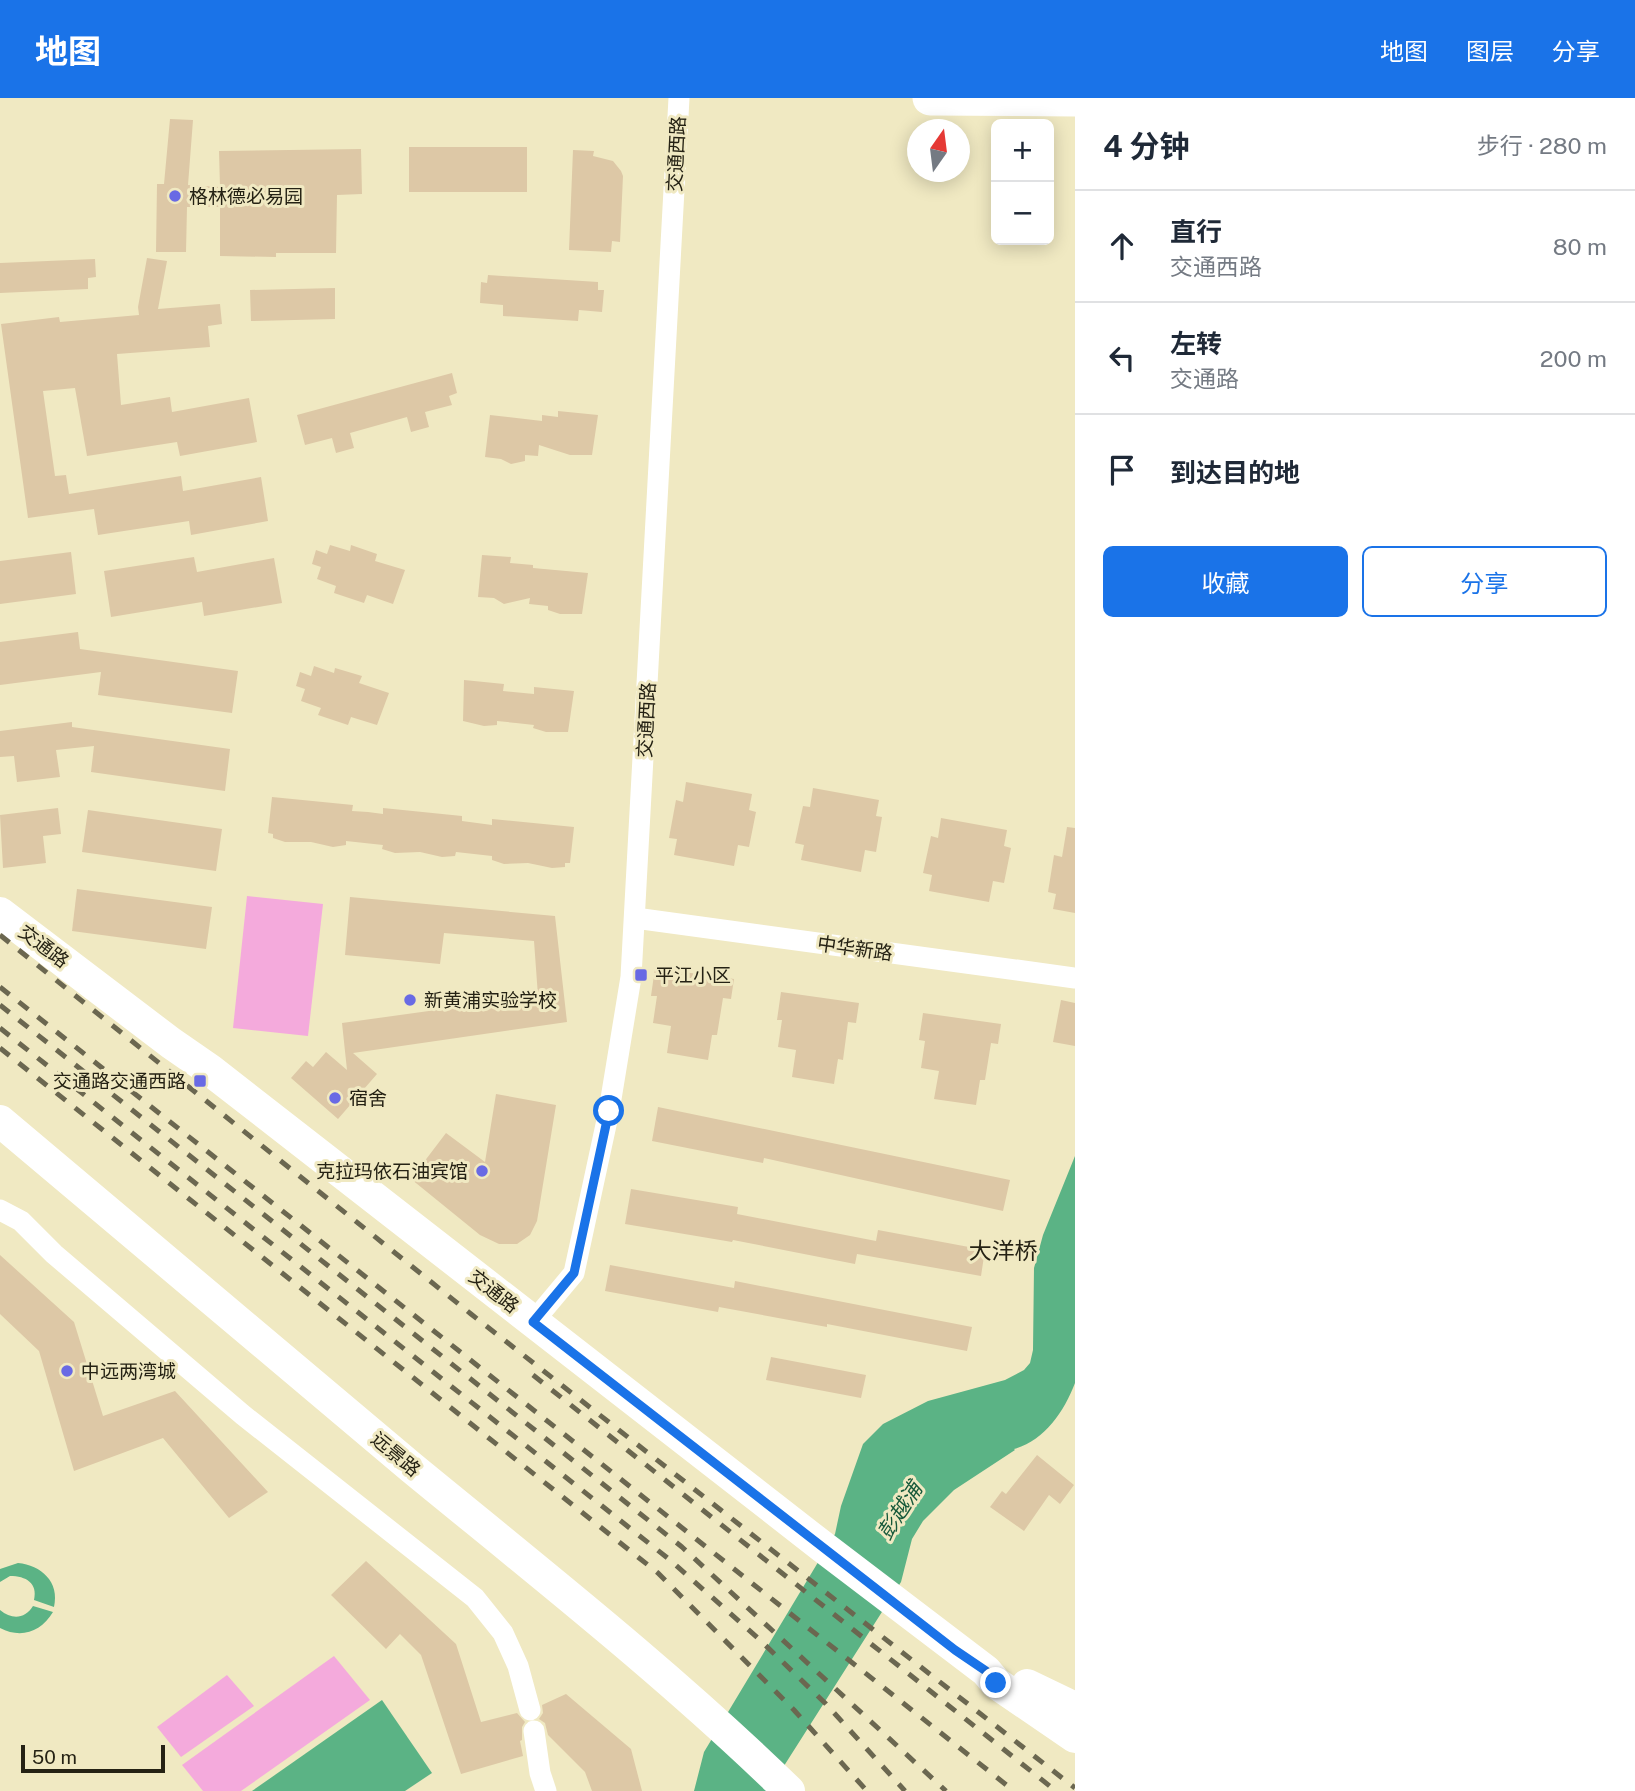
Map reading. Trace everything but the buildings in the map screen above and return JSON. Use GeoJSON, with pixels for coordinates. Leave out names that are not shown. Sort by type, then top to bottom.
{"type":"FeatureCollection","features":[{"type":"Feature","properties":{"kind":"main road"},"geometry":{"type":"LineString","coordinates":[[930,98],[1075,99]]}},
{"type":"Feature","properties":{"kind":"main road","name":"交通路"},"geometry":{"type":"LineString","coordinates":[[0,913],[170,1043],[210,1070],[823,1548],[986,1671],[996,1683],[1075,1737]]}},
{"type":"Feature","properties":{"kind":"main road","name":"远景路"},"geometry":{"type":"LineString","coordinates":[[0,1121],[615,1636],[784,1786]]}},
{"type":"Feature","properties":{"kind":"main road","name":"交通路"},"geometry":{"type":"LineString","coordinates":[[986,1671],[1003,1673],[1075,1708]]}},
{"type":"Feature","properties":{"kind":"street","name":"交通西路"},"geometry":{"type":"LineString","coordinates":[[533,1322],[574,1273],[609,1111],[631,977],[679,98]]}},
{"type":"Feature","properties":{"kind":"street","name":"中华新路"},"geometry":{"type":"LineString","coordinates":[[635,918],[1075,978]]}},
{"type":"Feature","properties":{"kind":"street"},"geometry":{"type":"LineString","coordinates":[[0,1210],[21,1221],[54,1254],[243,1415],[475,1598],[503,1633],[518,1666],[546,1791]]}},
{"type":"Feature","properties":{"kind":"shaded area"},"geometry":{"type":"Polygon","coordinates":[[[247,896],[323,904],[308,1036],[233,1028],[247,896]]]}},
{"type":"Feature","properties":{"kind":"shaded area"},"geometry":{"type":"Polygon","coordinates":[[[334,1656],[370,1700],[241,1791],[203,1791],[182,1765],[334,1656]]]}},
{"type":"Feature","properties":{"kind":"shaded area"},"geometry":{"type":"Polygon","coordinates":[[[227,1675],[254,1706],[181,1757],[157,1727],[227,1675]]]}},
{"type":"Feature","properties":{"kind":"water","name":"彭越浦"},"geometry":{"type":"Polygon","coordinates":[[[1075,1156],[1075,1383],[1059,1415],[1035,1439],[1014,1449],[954,1490],[923,1521],[912,1539],[901,1582],[768,1791],[694,1791],[704,1752],[835,1534],[841,1506],[863,1444],[883,1424],[928,1401],[1005,1380],[1024,1370],[1030,1363],[1033,1350],[1034,1268],[1043,1235],[1075,1156]]]}},
{"type":"Feature","properties":{"kind":"water"},"geometry":{"type":"Polygon","coordinates":[[[18,1563],[34,1567],[47,1576],[54,1590],[54,1607],[34,1600],[34,1589],[26,1579],[10,1576],[0,1582],[0,1569],[18,1563]]]}},
{"type":"Feature","properties":{"kind":"water"},"geometry":{"type":"Polygon","coordinates":[[[33,1606],[53,1612],[43,1624],[30,1632],[15,1633],[0,1628],[0,1610],[18,1617],[26,1614],[33,1606]]]}},
{"type":"Feature","properties":{"kind":"water"},"geometry":{"type":"Polygon","coordinates":[[[382,1700],[432,1773],[405,1791],[252,1791],[382,1700]]]}},
{"type":"Feature","properties":{"kind":"railway"},"geometry":{"type":"LineString","coordinates":[[0,935],[471,1314],[1075,1788]]}},
{"type":"Feature","properties":{"kind":"railway"},"geometry":{"type":"LineString","coordinates":[[0,987],[1014,1791]]}},
{"type":"Feature","properties":{"kind":"railway"},"geometry":{"type":"LineString","coordinates":[[0,1005],[682,1547],[946,1791]]}},
{"type":"Feature","properties":{"kind":"railway"},"geometry":{"type":"LineString","coordinates":[[0,1028],[670,1560],[759,1639],[826,1704],[905,1791]]}},
{"type":"Feature","properties":{"kind":"railway"},"geometry":{"type":"LineString","coordinates":[[0,1048],[658,1573],[794,1710],[867,1791]]}},
{"type":"Feature","properties":{"kind":"railway"},"geometry":{"type":"LineString","coordinates":[[533,1375],[1056,1791]]}},
{"type":"Feature","properties":{"kind":"place","name":"格林德必易园"},"geometry":{"type":"Point","coordinates":[175,196]}},
{"type":"Feature","properties":{"kind":"place","name":"平江小区"},"geometry":{"type":"Point","coordinates":[641,975]}},
{"type":"Feature","properties":{"kind":"place","name":"新黄浦实验学校"},"geometry":{"type":"Point","coordinates":[410,1000]}},
{"type":"Feature","properties":{"kind":"place","name":"交通路交通西路"},"geometry":{"type":"Point","coordinates":[200,1081]}},
{"type":"Feature","properties":{"kind":"place","name":"宿舍"},"geometry":{"type":"Point","coordinates":[335,1098]}},
{"type":"Feature","properties":{"kind":"place","name":"克拉玛依石油宾馆"},"geometry":{"type":"Point","coordinates":[482,1171]}},
{"type":"Feature","properties":{"kind":"place","name":"中远两湾城"},"geometry":{"type":"Point","coordinates":[67,1371]}},
{"type":"Feature","properties":{"kind":"district","name":"大洋桥"},"geometry":{"type":"Point","coordinates":[1003,1251]}},
{"type":"Feature","properties":{"kind":"route"},"geometry":{"type":"LineString","coordinates":[[609,1111],[574,1273],[533,1322],[955,1650],[986,1671],[996,1683]]}}]}
